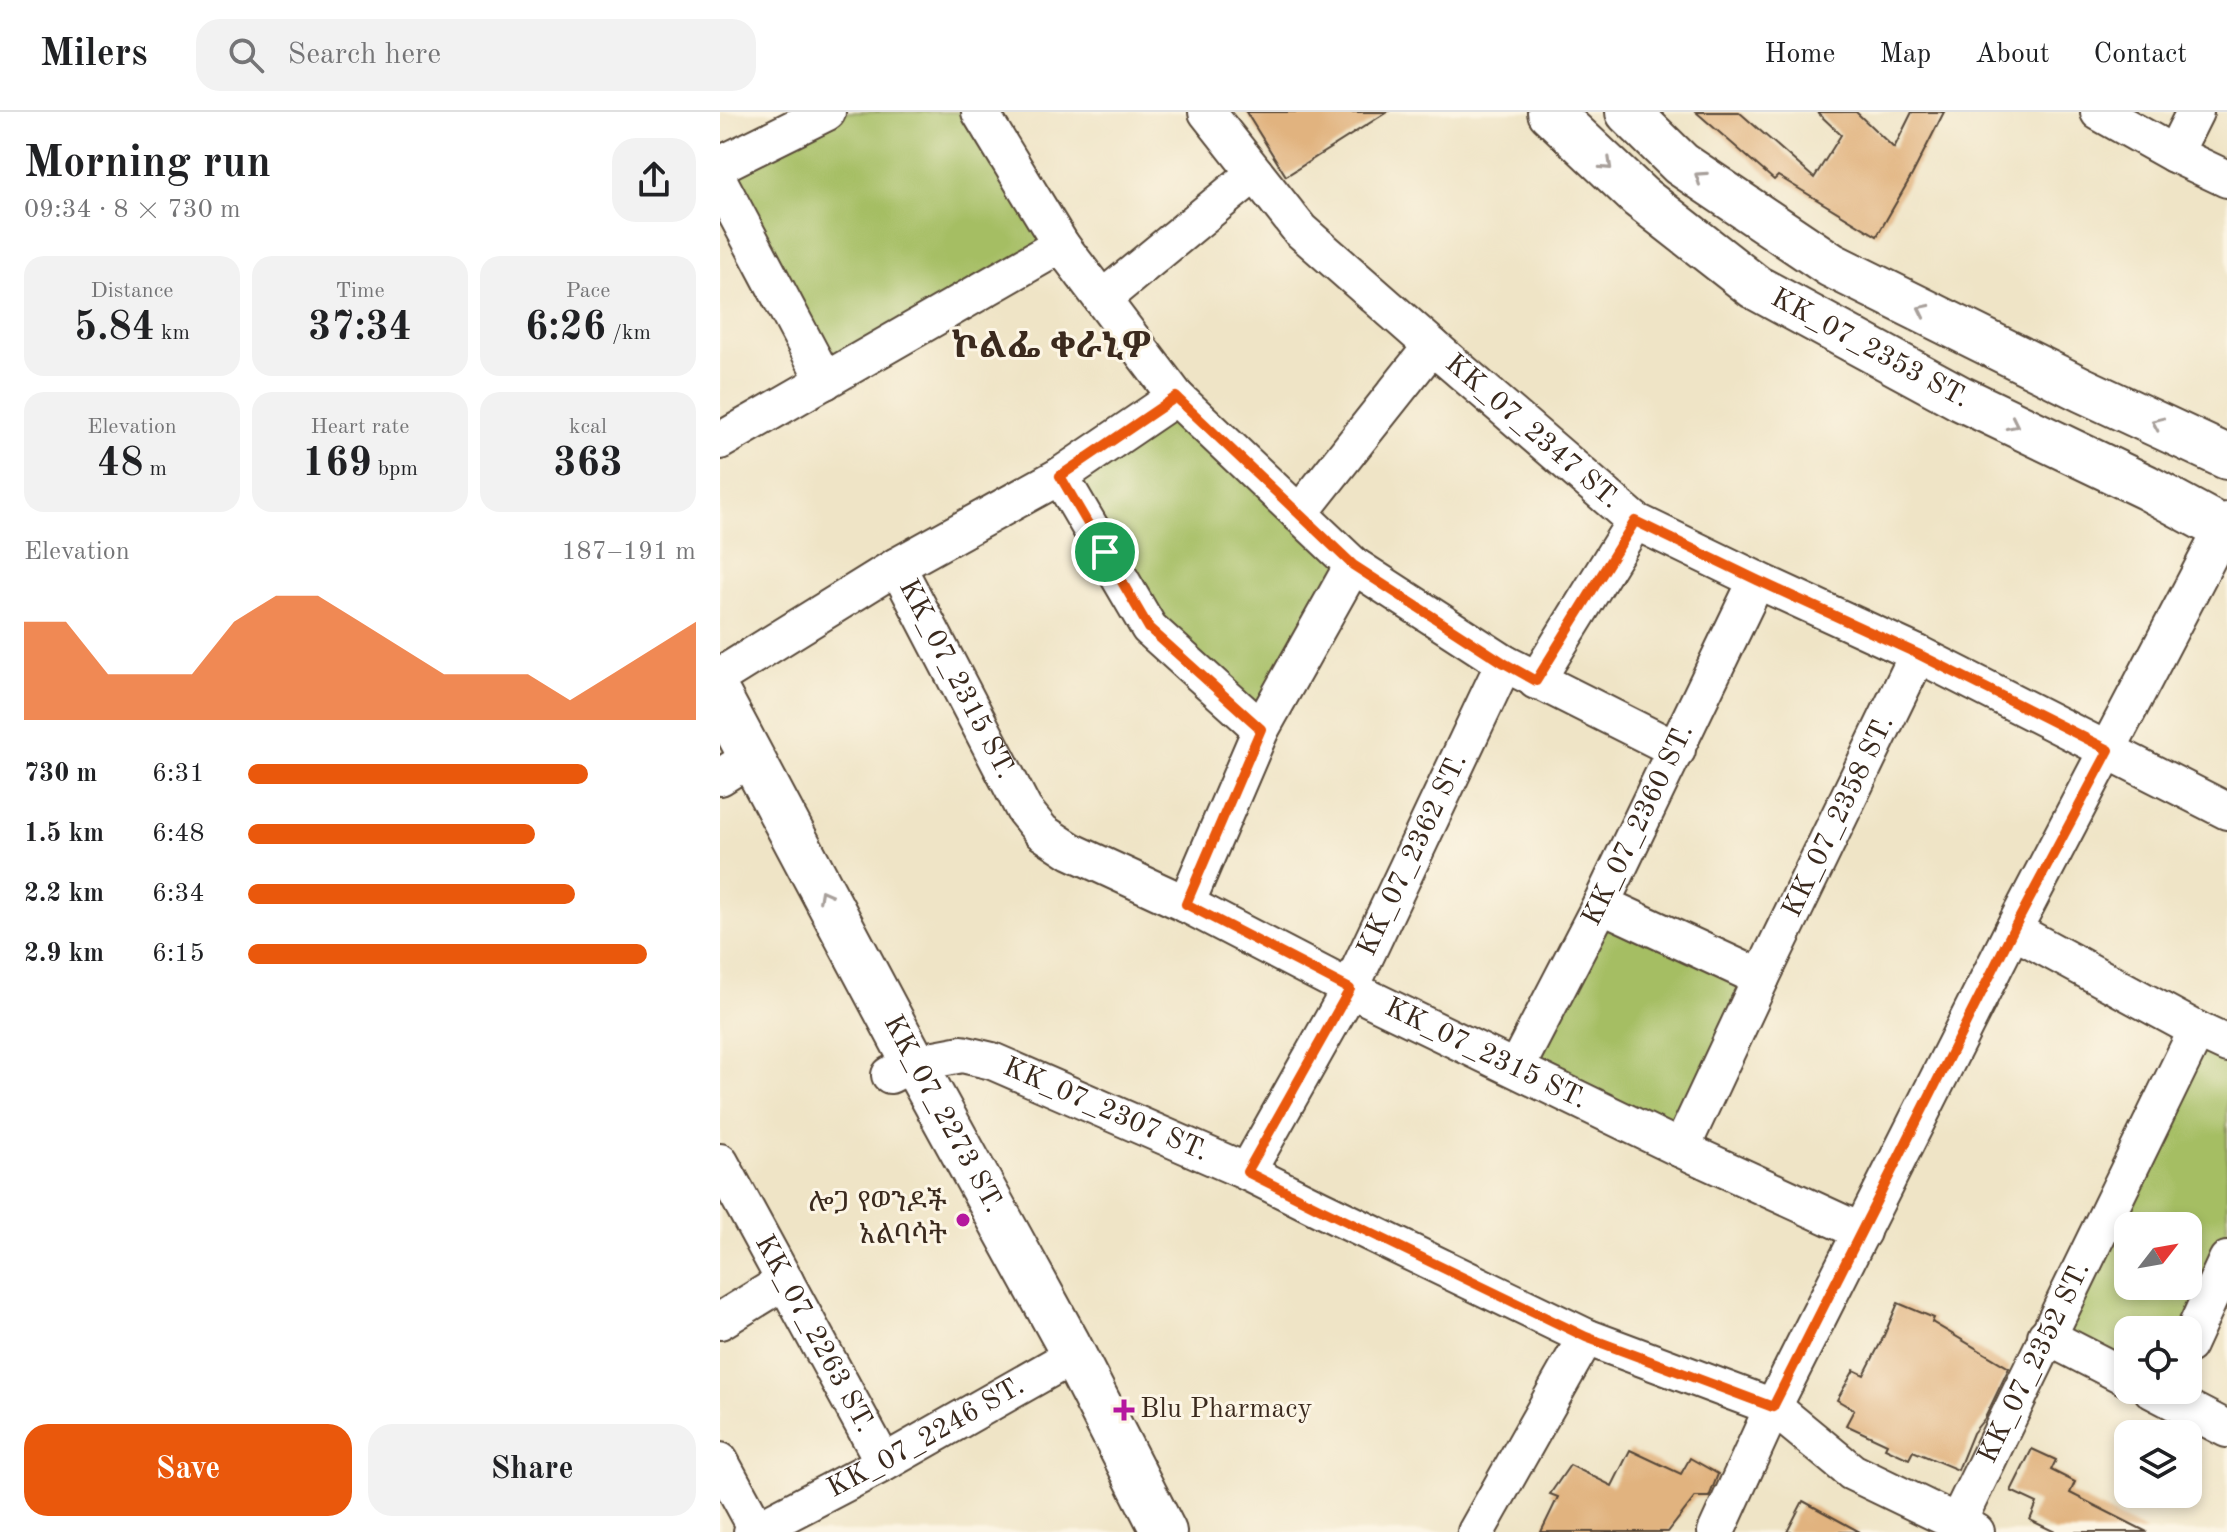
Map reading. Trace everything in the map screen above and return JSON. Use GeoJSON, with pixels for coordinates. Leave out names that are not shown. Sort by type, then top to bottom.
{"type":"FeatureCollection","features":[{"type":"Feature","properties":{"kind":"street"},"geometry":{"type":"LineString","coordinates":[[720,165],[827,112]]}},
{"type":"Feature","properties":{"kind":"street"},"geometry":{"type":"LineString","coordinates":[[980,112],[1061,245],[1176,397],[1353,565],[1504,663],[1677,750]]}},
{"type":"Feature","properties":{"kind":"street","name":"KK_07_2347 ST."},"geometry":{"type":"LineString","coordinates":[[1207,112],[1300,230],[1635,521],[1918,654],[2227,811]]}},
{"type":"Feature","properties":{"kind":"street","name":"KK_07_2353 ST."},"geometry":{"type":"LineString","coordinates":[[1550,112],[1640,197],[1755,287],[1960,398],[2226,527]]}},
{"type":"Feature","properties":{"kind":"street","name":"KK_07_2353 ST."},"geometry":{"type":"LineString","coordinates":[[1628,112],[1681,164],[1831,265],[2083,390],[2227,457]]}},
{"type":"Feature","properties":{"kind":"street"},"geometry":{"type":"LineString","coordinates":[[2099,112],[2174,154],[2227,179]]}},
{"type":"Feature","properties":{"kind":"street"},"geometry":{"type":"LineString","coordinates":[[2174,154],[2195,112]]}},
{"type":"Feature","properties":{"kind":"street"},"geometry":{"type":"LineString","coordinates":[[1102,299],[1255,173]]}},
{"type":"Feature","properties":{"kind":"street"},"geometry":{"type":"LineString","coordinates":[[720,183],[825,381]]}},
{"type":"Feature","properties":{"kind":"street"},"geometry":{"type":"LineString","coordinates":[[720,441],[1061,245]]}},
{"type":"Feature","properties":{"kind":"street"},"geometry":{"type":"LineString","coordinates":[[1299,514],[1432,346]]}},
{"type":"Feature","properties":{"kind":"street"},"geometry":{"type":"LineString","coordinates":[[720,676],[897,566],[1060,476],[1176,397]]}},
{"type":"Feature","properties":{"kind":"street"},"geometry":{"type":"LineString","coordinates":[[1060,476],[1149,628],[1261,729]]}},
{"type":"Feature","properties":{"kind":"street"},"geometry":{"type":"LineString","coordinates":[[1536,681],[1635,521]]}},
{"type":"Feature","properties":{"kind":"street"},"geometry":{"type":"LineString","coordinates":[[1716,1532],[1773,1407],[2013,930],[2226,527]]}},
{"type":"Feature","properties":{"kind":"street"},"geometry":{"type":"LineString","coordinates":[[1186,904],[1261,729],[1353,565]]}},
{"type":"Feature","properties":{"kind":"street","name":"KK_07_2315 ST."},"geometry":{"type":"LineString","coordinates":[[897,566],[1024,810],[1042,832],[1071,851],[1186,904],[1350,989],[1681,1149],[1862,1232]]}},
{"type":"Feature","properties":{"kind":"street","name":"KK_07_2360 ST."},"geometry":{"type":"LineString","coordinates":[[1516,1068],[1601,904],[1757,580]]}},
{"type":"Feature","properties":{"kind":"street","name":"KK_07_2358 ST."},"geometry":{"type":"LineString","coordinates":[[1681,1149],[1918,654]]}},
{"type":"Feature","properties":{"kind":"street","name":"KK_07_2362 ST."},"geometry":{"type":"LineString","coordinates":[[1247,1172],[1350,989],[1504,663]]}},
{"type":"Feature","properties":{"kind":"street","name":"KK_07_2273 ST."},"geometry":{"type":"LineString","coordinates":[[720,698],[729,768],[902,1069],[1063,1360],[1151,1530]]}},
{"type":"Feature","properties":{"kind":"street"},"geometry":{"type":"LineString","coordinates":[[1601,904],[1761,978]]}},
{"type":"Feature","properties":{"kind":"street"},"geometry":{"type":"LineString","coordinates":[[2013,930],[2212,1037]]}},
{"type":"Feature","properties":{"kind":"street","name":"KK_07_2352 ST."},"geometry":{"type":"LineString","coordinates":[[1967,1527],[2046,1336],[2212,1037]]}},
{"type":"Feature","properties":{"kind":"street","name":"KK_07_2307 ST."},"geometry":{"type":"LineString","coordinates":[[902,1069],[962,1054],[992,1061],[1247,1172],[1586,1337],[1773,1407],[1852,1472],[1967,1527]]}},
{"type":"Feature","properties":{"kind":"street","name":"KK_07_2263 ST."},"geometry":{"type":"LineString","coordinates":[[720,1162],[884,1463]]}},
{"type":"Feature","properties":{"kind":"street"},"geometry":{"type":"LineString","coordinates":[[2201,1316],[2227,1260]]}},
{"type":"Feature","properties":{"kind":"street"},"geometry":{"type":"LineString","coordinates":[[720,1321],[785,1281]]}},
{"type":"Feature","properties":{"kind":"street"},"geometry":{"type":"LineString","coordinates":[[2046,1336],[2114,1371]]}},
{"type":"Feature","properties":{"kind":"street"},"geometry":{"type":"LineString","coordinates":[[1476,1532],[1586,1337]]}},
{"type":"Feature","properties":{"kind":"street","name":"KK_07_2246 ST."},"geometry":{"type":"LineString","coordinates":[[720,1461],[754,1531],[884,1463],[1063,1360]]}},
{"type":"Feature","properties":{"kind":"street"},"geometry":{"type":"LineString","coordinates":[[2183,1404],[2227,1429]]}},
{"type":"Feature","properties":{"kind":"green space"},"geometry":{"type":"Polygon","coordinates":[[[827,112],[980,112],[1061,245],[825,381],[720,165],[827,112]]]}},
{"type":"Feature","properties":{"kind":"green space"},"geometry":{"type":"Polygon","coordinates":[[[1176,397],[1353,565],[1261,729],[1143,631],[1060,476],[1176,397]]]}},
{"type":"Feature","properties":{"kind":"green space"},"geometry":{"type":"Polygon","coordinates":[[[1601,904],[1761,978],[1681,1149],[1516,1068],[1601,904]]]}},
{"type":"Feature","properties":{"kind":"green space"},"geometry":{"type":"Polygon","coordinates":[[[2197,1030],[2227,1044],[2227,1260],[2196,1316],[2114,1316],[2114,1371],[2046,1336],[2197,1030]]]}},
{"type":"Feature","properties":{"kind":"building"},"geometry":{"type":"Polygon","coordinates":[[[1246,112],[1387,112],[1286,176],[1246,112]]]}},
{"type":"Feature","properties":{"kind":"building"},"geometry":{"type":"Polygon","coordinates":[[[1696,112],[1739,112],[1814,178],[1841,135],[1817,112],[1856,112],[1894,148],[1912,112],[1944,112],[1877,236],[1778,176],[1774,180],[1696,112]]]}},
{"type":"Feature","properties":{"kind":"building"},"geometry":{"type":"Polygon","coordinates":[[[1898,1303],[1934,1318],[1932,1322],[2009,1368],[1985,1418],[1973,1433],[1958,1470],[1913,1451],[1909,1459],[1885,1448],[1887,1444],[1846,1425],[1854,1410],[1837,1400],[1854,1370],[1864,1375],[1898,1303]]]}},
{"type":"Feature","properties":{"kind":"building"},"geometry":{"type":"Polygon","coordinates":[[[2032,1449],[2056,1460],[2051,1470],[2075,1482],[2070,1493],[2147,1532],[2055,1532],[2030,1520],[2037,1503],[2011,1491],[2032,1449]]]}},
{"type":"Feature","properties":{"kind":"building"},"geometry":{"type":"Polygon","coordinates":[[[1630,1450],[1681,1474],[1690,1458],[1718,1474],[1709,1497],[1695,1497],[1668,1532],[1541,1532],[1558,1497],[1550,1494],[1570,1465],[1612,1486],[1630,1450]]]}},
{"type":"Feature","properties":{"kind":"building"},"geometry":{"type":"Polygon","coordinates":[[[1803,1501],[1860,1532],[1787,1532],[1803,1501]]]}},
{"type":"Feature","properties":{"kind":"place","name":"ሎጋ የወንዶች አልባሳት"},"geometry":{"type":"Point","coordinates":[963,1220]}},
{"type":"Feature","properties":{"kind":"place","name":"Blu Pharmacy"},"geometry":{"type":"Point","coordinates":[1124,1410]}},
{"type":"Feature","properties":{"kind":"district","name":"ኮልፌ ቀራኒዎ"},"geometry":{"type":"Point","coordinates":[1051,348]}},
{"type":"Feature","properties":{"kind":"route"},"geometry":{"type":"LineString","coordinates":[[1176,397],[1353,565],[1536,681],[1635,521],[1918,654],[2109,750],[2013,930],[1773,1407],[1586,1337],[1247,1172],[1350,989],[1186,904],[1261,729],[1149,628],[1105,552],[1060,476],[1176,397]]}}]}
